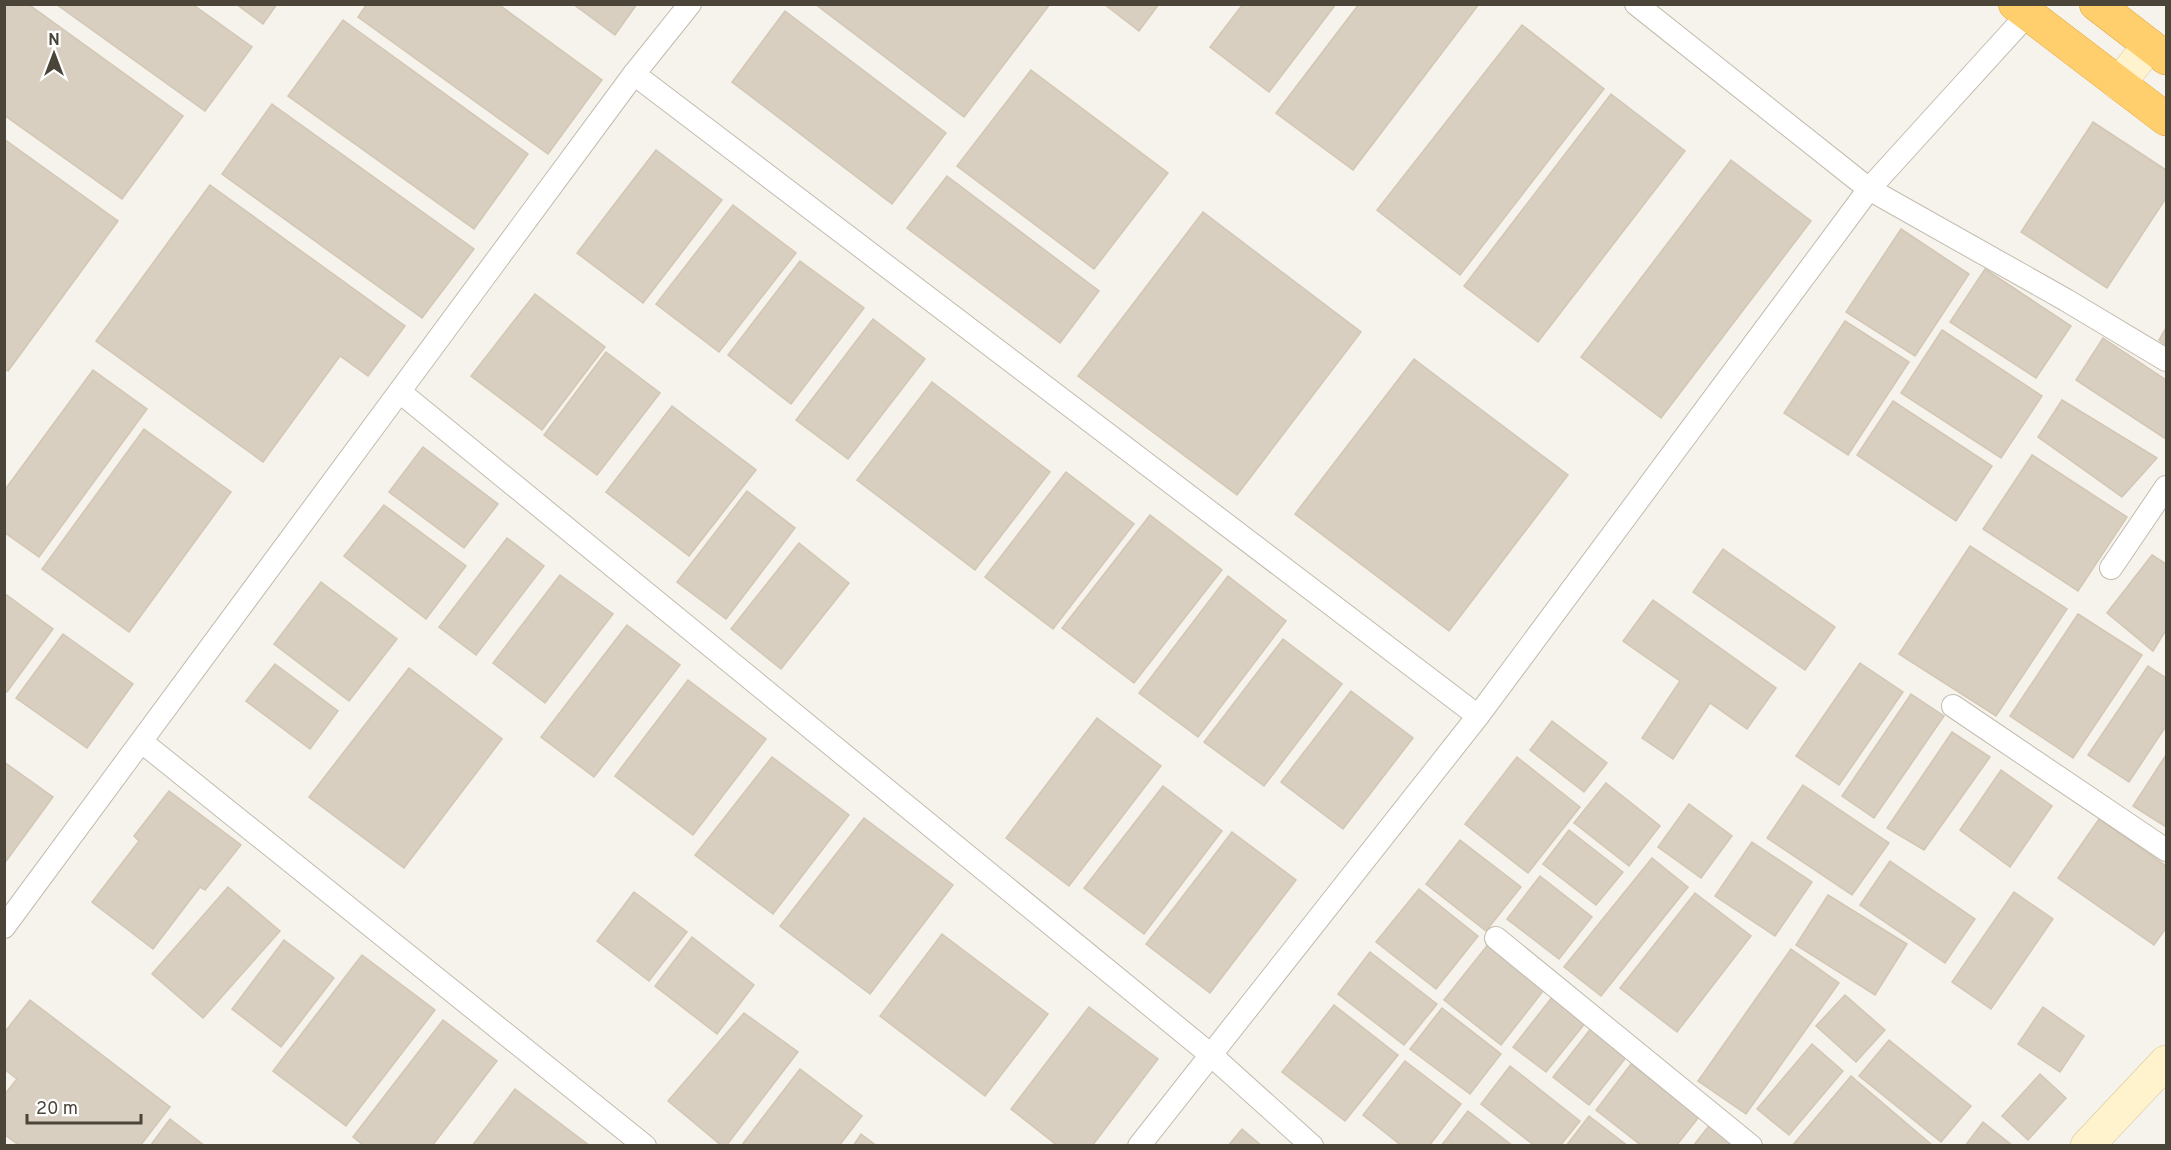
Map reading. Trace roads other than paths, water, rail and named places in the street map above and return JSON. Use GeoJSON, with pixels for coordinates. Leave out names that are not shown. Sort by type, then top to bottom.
{"type":"FeatureCollection","features":[{"type":"Feature","properties":{"kind":"highway"},"geometry":{"type":"LineString","coordinates":[[2096,4],[2158,51]]}},
{"type":"Feature","properties":{"kind":"highway"},"geometry":{"type":"LineString","coordinates":[[2021,10],[2166,118]]}},
{"type":"Feature","properties":{"kind":"street"},"geometry":{"type":"LineString","coordinates":[[2119,84],[2158,51]]}},
{"type":"Feature","properties":{"kind":"street"},"geometry":{"type":"LineString","coordinates":[[2087,1146],[2166,1062]]}},
{"type":"Feature","properties":{"kind":"lane"},"geometry":{"type":"LineString","coordinates":[[4,927],[634,74],[690,4]]}},
{"type":"Feature","properties":{"kind":"lane"},"geometry":{"type":"LineString","coordinates":[[1636,4],[1869,189],[2066,300],[2166,360]]}},
{"type":"Feature","properties":{"kind":"lane"},"geometry":{"type":"LineString","coordinates":[[1139,1146],[1478,717],[1869,189],[2021,10]]}},
{"type":"Feature","properties":{"kind":"lane"},"geometry":{"type":"LineString","coordinates":[[634,74],[1478,717]]}},
{"type":"Feature","properties":{"kind":"lane"},"geometry":{"type":"LineString","coordinates":[[400,392],[1211,1056],[1312,1146]]}},
{"type":"Feature","properties":{"kind":"lane"},"geometry":{"type":"LineString","coordinates":[[2111,568],[2166,487]]}},
{"type":"Feature","properties":{"kind":"lane"},"geometry":{"type":"LineString","coordinates":[[1953,706],[2166,849]]}},
{"type":"Feature","properties":{"kind":"lane"},"geometry":{"type":"LineString","coordinates":[[142,742],[645,1146]]}},
{"type":"Feature","properties":{"kind":"lane"},"geometry":{"type":"LineString","coordinates":[[1496,938],[1751,1146]]}}]}
